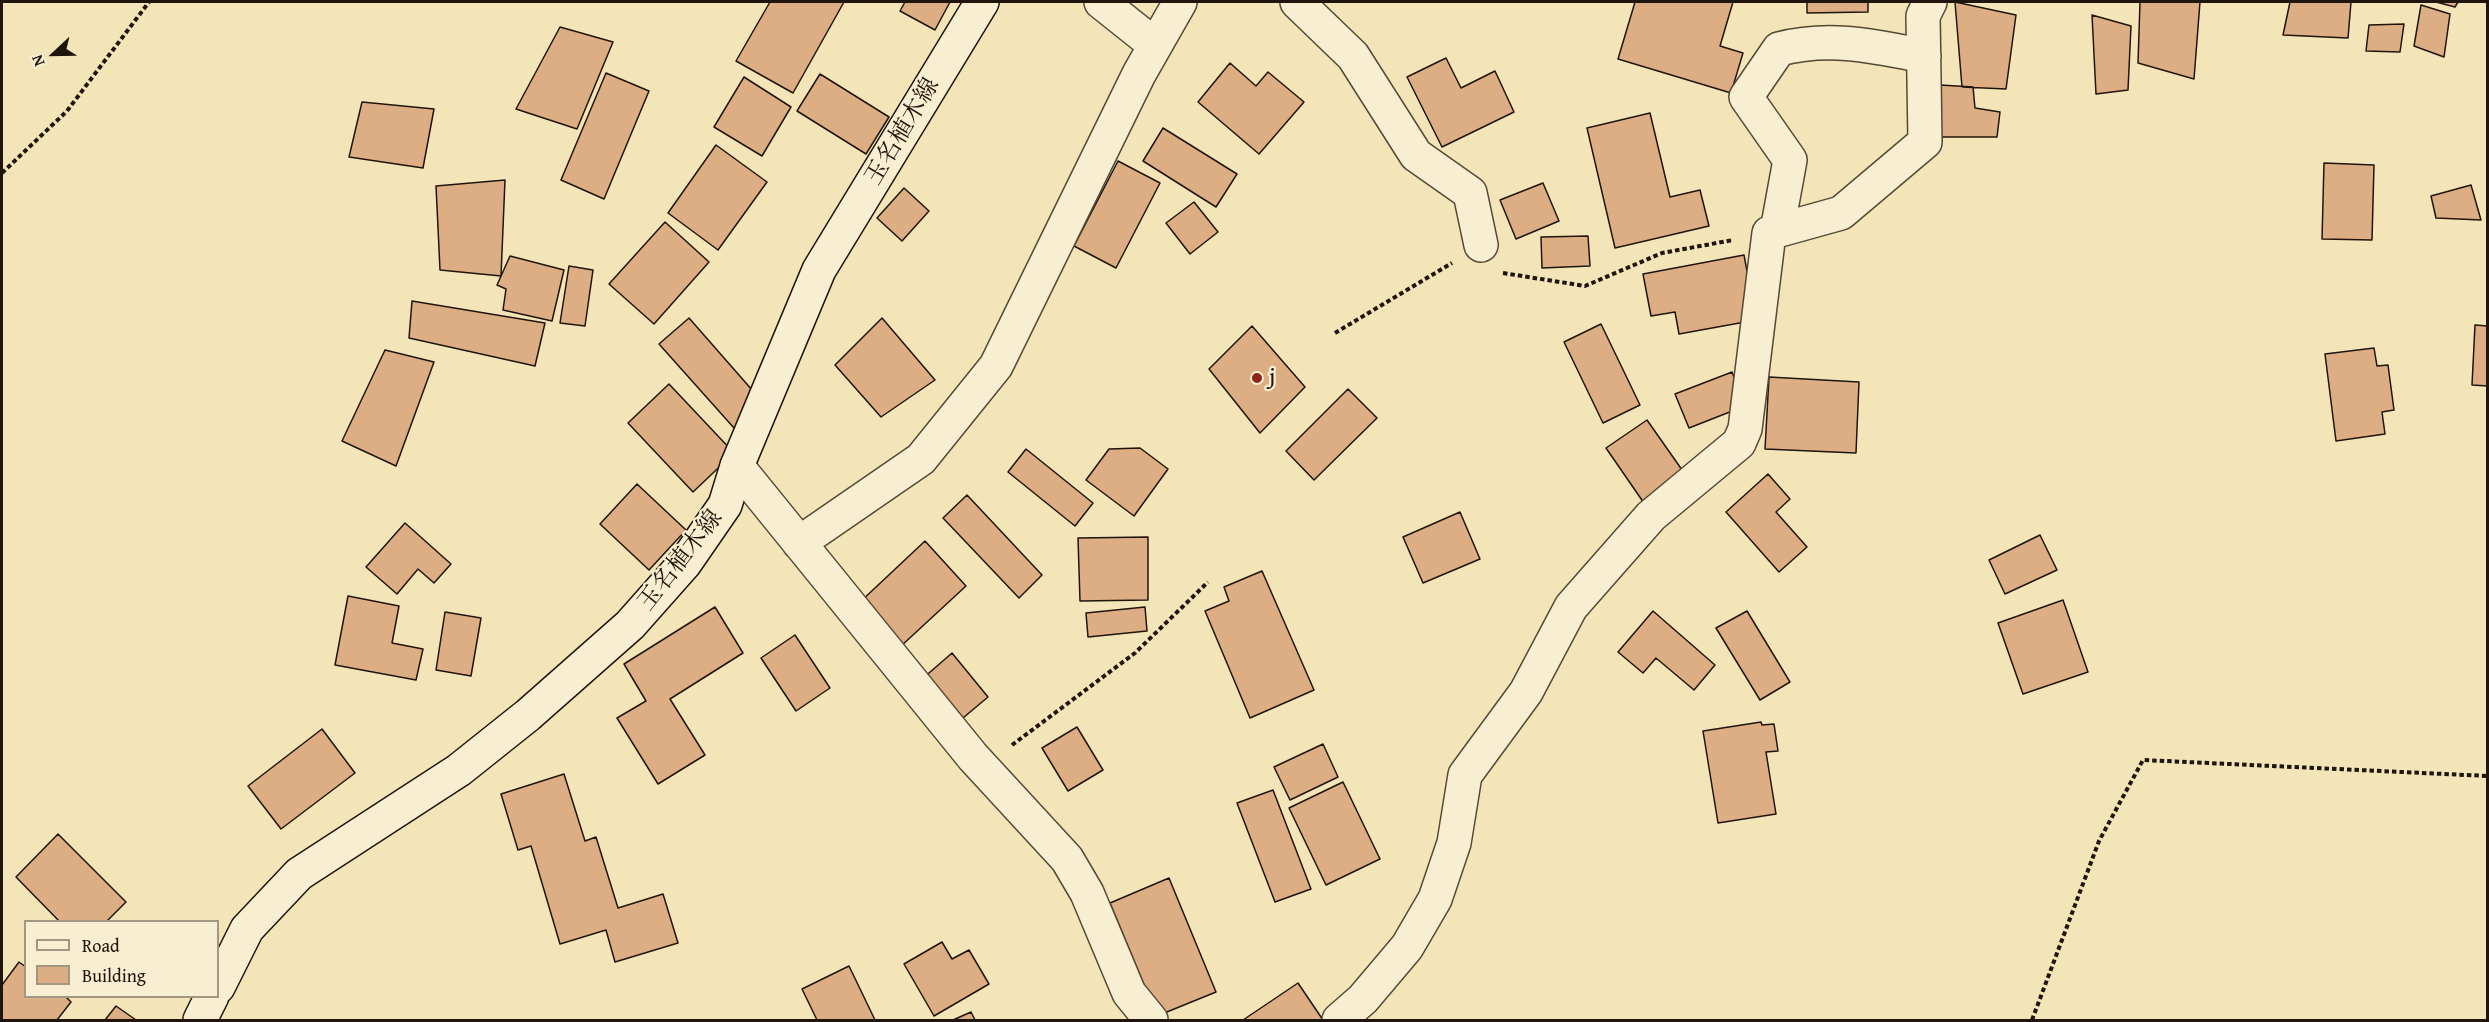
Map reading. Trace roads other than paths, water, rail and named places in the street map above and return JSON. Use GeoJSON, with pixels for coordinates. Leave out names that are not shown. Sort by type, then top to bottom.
{"type":"FeatureCollection","features":[{"type":"Feature","properties":{"kind":"street","name":"玉名植木線"},"geometry":{"type":"LineString","coordinates":[[219,985],[248,929],[299,874],[459,770],[528,715],[630,625],[685,563],[724,505],[737,466],[819,270],[982,2]]}},
{"type":"Feature","properties":{"kind":"street"},"geometry":{"type":"LineString","coordinates":[[1101,2],[1155,45]]}},
{"type":"Feature","properties":{"kind":"street"},"geometry":{"type":"LineString","coordinates":[[799,543],[921,459],[996,366],[1139,74],[1180,2]]}},
{"type":"Feature","properties":{"kind":"street"},"geometry":{"type":"LineString","coordinates":[[1297,2],[1353,56],[1416,155],[1470,193],[1481,245]]}},
{"type":"Feature","properties":{"kind":"street"},"geometry":{"type":"LineString","coordinates":[[1773,232],[1841,213],[1924,142],[1923,16],[1930,2]]}},
{"type":"Feature","properties":{"kind":"street"},"geometry":{"type":"LineString","coordinates":[[1339,1020],[1363,999],[1407,947],[1435,899],[1454,843],[1465,775],[1526,692],[1571,607],[1651,516],[1739,443],[1745,429],[1773,232],[1790,160],[1746,97],[1779,49],[1798,44],[1853,41],[1924,56]]}},
{"type":"Feature","properties":{"kind":"street"},"geometry":{"type":"LineString","coordinates":[[737,466],[983,767],[1067,859],[1086,893],[1129,993],[1151,1020]]}},
{"type":"Feature","properties":{"kind":"street"},"geometry":{"type":"LineString","coordinates":[[200,1020],[212,998]]}},
{"type":"Feature","properties":{"kind":"place","name":"j"},"geometry":{"type":"Point","coordinates":[1257,378]}}]}
